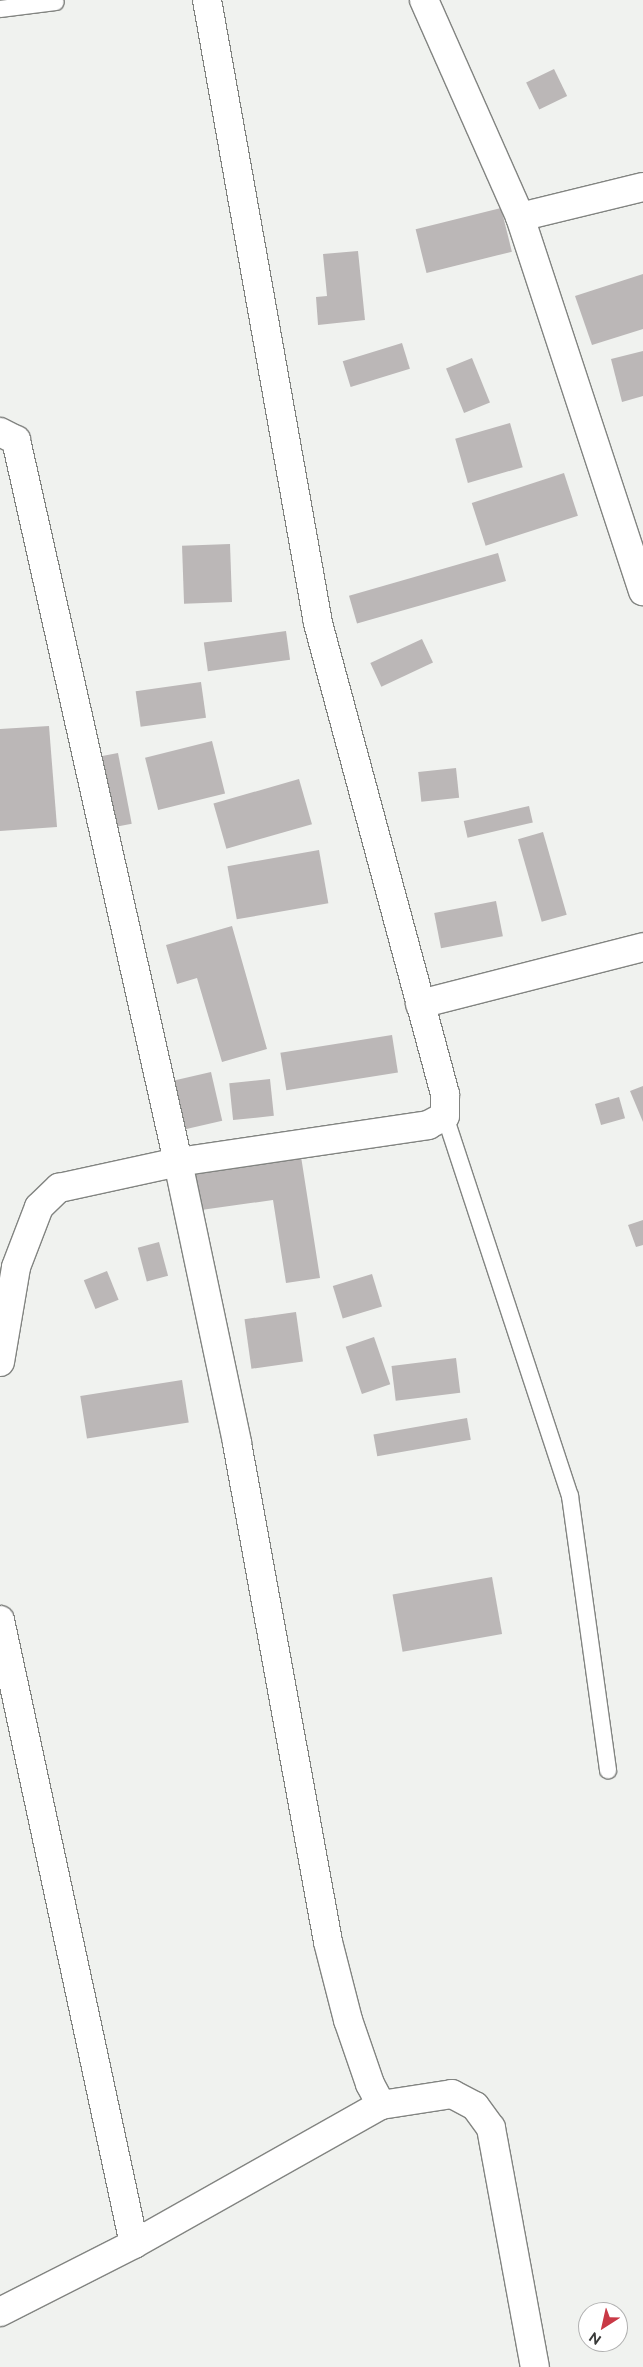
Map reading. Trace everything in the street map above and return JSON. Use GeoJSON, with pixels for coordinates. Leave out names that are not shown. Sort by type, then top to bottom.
{"type":"FeatureCollection","features":[{"type":"Feature","properties":{"kind":"street"},"geometry":{"type":"LineString","coordinates":[[0,1362],[16,1267],[39,1207],[59,1188],[178,1162],[428,1125],[445,1116],[445,1094],[318,623],[207,0]]}},
{"type":"Feature","properties":{"kind":"street"},"geometry":{"type":"LineString","coordinates":[[424,0],[520,217],[643,591]]}},
{"type":"Feature","properties":{"kind":"street"},"geometry":{"type":"LineString","coordinates":[[520,217],[643,187]]}},
{"type":"Feature","properties":{"kind":"street"},"geometry":{"type":"LineString","coordinates":[[0,432],[16,440],[178,1162],[238,1453],[328,1942],[348,2020],[370,2084],[381,2105]]}},
{"type":"Feature","properties":{"kind":"street"},"geometry":{"type":"LineString","coordinates":[[420,1004],[643,947]]}},
{"type":"Feature","properties":{"kind":"street"},"geometry":{"type":"LineString","coordinates":[[0,1620],[134,2244]]}},
{"type":"Feature","properties":{"kind":"street"},"geometry":{"type":"LineString","coordinates":[[0,2312],[134,2244],[381,2105],[452,2094],[475,2106],[492,2128],[535,2367]]}},
{"type":"Feature","properties":{"kind":"lane"},"geometry":{"type":"LineString","coordinates":[[0,8],[56,2]]}},
{"type":"Feature","properties":{"kind":"lane"},"geometry":{"type":"LineString","coordinates":[[445,1116],[570,1496],[608,1770]]}},
{"type":"Feature","properties":{"kind":"building"},"geometry":{"type":"Polygon","coordinates":[[[554,69],[567,96],[539,110],[526,83],[554,69]]]}},
{"type":"Feature","properties":{"kind":"building"},"geometry":{"type":"Polygon","coordinates":[[[501,208],[512,252],[427,273],[416,229],[501,208]]]}},
{"type":"Feature","properties":{"kind":"building"},"geometry":{"type":"Polygon","coordinates":[[[358,251],[365,320],[318,325],[316,297],[327,296],[323,254],[358,251]]]}},
{"type":"Feature","properties":{"kind":"building"},"geometry":{"type":"Polygon","coordinates":[[[643,274],[643,329],[592,345],[575,296],[643,274]]]}},
{"type":"Feature","properties":{"kind":"building"},"geometry":{"type":"Polygon","coordinates":[[[402,343],[410,369],[351,387],[343,361],[402,343]]]}},
{"type":"Feature","properties":{"kind":"building"},"geometry":{"type":"Polygon","coordinates":[[[643,351],[643,396],[622,402],[611,359],[643,351]]]}},
{"type":"Feature","properties":{"kind":"building"},"geometry":{"type":"Polygon","coordinates":[[[472,358],[490,403],[464,413],[446,368],[472,358]]]}},
{"type":"Feature","properties":{"kind":"building"},"geometry":{"type":"Polygon","coordinates":[[[510,423],[523,467],[468,483],[455,439],[510,423]]]}},
{"type":"Feature","properties":{"kind":"building"},"geometry":{"type":"Polygon","coordinates":[[[564,473],[578,516],[486,546],[472,503],[564,473]]]}},
{"type":"Feature","properties":{"kind":"building"},"geometry":{"type":"Polygon","coordinates":[[[230,544],[232,602],[184,604],[182,546],[230,544]]]}},
{"type":"Feature","properties":{"kind":"building"},"geometry":{"type":"Polygon","coordinates":[[[498,553],[506,581],[357,624],[349,596],[498,553]]]}},
{"type":"Feature","properties":{"kind":"building"},"geometry":{"type":"Polygon","coordinates":[[[286,631],[290,660],[208,671],[204,643],[286,631]]]}},
{"type":"Feature","properties":{"kind":"building"},"geometry":{"type":"Polygon","coordinates":[[[422,639],[433,663],[381,687],[370,663],[422,639]]]}},
{"type":"Feature","properties":{"kind":"building"},"geometry":{"type":"Polygon","coordinates":[[[201,682],[206,718],[141,727],[136,691],[201,682]]]}},
{"type":"Feature","properties":{"kind":"building"},"geometry":{"type":"Polygon","coordinates":[[[49,726],[57,827],[0,831],[0,729],[49,726]]]}},
{"type":"Feature","properties":{"kind":"building"},"geometry":{"type":"Polygon","coordinates":[[[212,741],[225,793],[158,810],[145,758],[212,741]]]}},
{"type":"Feature","properties":{"kind":"building"},"geometry":{"type":"Polygon","coordinates":[[[118,753],[132,824],[116,827],[102,756],[118,753]]]}},
{"type":"Feature","properties":{"kind":"building"},"geometry":{"type":"Polygon","coordinates":[[[456,768],[459,798],[421,802],[418,772],[456,768]]]}},
{"type":"Feature","properties":{"kind":"building"},"geometry":{"type":"Polygon","coordinates":[[[299,779],[312,824],[226,849],[213,804],[299,779]]]}},
{"type":"Feature","properties":{"kind":"building"},"geometry":{"type":"Polygon","coordinates":[[[529,806],[533,823],[468,838],[464,821],[529,806]]]}},
{"type":"Feature","properties":{"kind":"building"},"geometry":{"type":"Polygon","coordinates":[[[543,832],[567,915],[542,922],[518,839],[543,832]]]}},
{"type":"Feature","properties":{"kind":"building"},"geometry":{"type":"Polygon","coordinates":[[[319,850],[328,903],[237,919],[227,866],[319,850]]]}},
{"type":"Feature","properties":{"kind":"building"},"geometry":{"type":"Polygon","coordinates":[[[496,901],[503,936],[441,948],[434,913],[496,901]]]}},
{"type":"Feature","properties":{"kind":"building"},"geometry":{"type":"Polygon","coordinates":[[[232,926],[267,1049],[222,1062],[197,978],[177,984],[166,945],[232,926]]]}},
{"type":"Feature","properties":{"kind":"building"},"geometry":{"type":"Polygon","coordinates":[[[392,1035],[398,1073],[286,1090],[280,1053],[392,1035]]]}},
{"type":"Feature","properties":{"kind":"building"},"geometry":{"type":"Polygon","coordinates":[[[211,1072],[222,1121],[184,1129],[173,1081],[211,1072]]]}},
{"type":"Feature","properties":{"kind":"building"},"geometry":{"type":"Polygon","coordinates":[[[270,1079],[274,1116],[233,1120],[229,1083],[270,1079]]]}},
{"type":"Feature","properties":{"kind":"building"},"geometry":{"type":"Polygon","coordinates":[[[643,1086],[643,1122],[630,1091],[643,1086]]]}},
{"type":"Feature","properties":{"kind":"building"},"geometry":{"type":"Polygon","coordinates":[[[619,1097],[625,1118],[601,1125],[595,1104],[619,1097]]]}},
{"type":"Feature","properties":{"kind":"building"},"geometry":{"type":"Polygon","coordinates":[[[300,1150],[320,1278],[286,1283],[273,1200],[201,1210],[194,1167],[300,1150]]]}},
{"type":"Feature","properties":{"kind":"building"},"geometry":{"type":"Polygon","coordinates":[[[643,1220],[643,1245],[636,1247],[628,1225],[643,1220]]]}},
{"type":"Feature","properties":{"kind":"building"},"geometry":{"type":"Polygon","coordinates":[[[159,1242],[168,1276],[147,1282],[138,1248],[159,1242]]]}},
{"type":"Feature","properties":{"kind":"building"},"geometry":{"type":"Polygon","coordinates":[[[107,1271],[119,1300],[95,1309],[84,1280],[107,1271]]]}},
{"type":"Feature","properties":{"kind":"building"},"geometry":{"type":"Polygon","coordinates":[[[372,1274],[382,1307],[343,1319],[333,1286],[372,1274]]]}},
{"type":"Feature","properties":{"kind":"building"},"geometry":{"type":"Polygon","coordinates":[[[296,1312],[303,1362],[251,1369],[245,1319],[296,1312]]]}},
{"type":"Feature","properties":{"kind":"building"},"geometry":{"type":"Polygon","coordinates":[[[374,1337],[390,1384],[362,1394],[346,1347],[374,1337]]]}},
{"type":"Feature","properties":{"kind":"building"},"geometry":{"type":"Polygon","coordinates":[[[456,1358],[460,1393],[396,1401],[391,1366],[456,1358]]]}},
{"type":"Feature","properties":{"kind":"building"},"geometry":{"type":"Polygon","coordinates":[[[182,1380],[189,1422],[87,1439],[80,1396],[182,1380]]]}},
{"type":"Feature","properties":{"kind":"building"},"geometry":{"type":"Polygon","coordinates":[[[467,1418],[471,1440],[377,1456],[373,1434],[467,1418]]]}},
{"type":"Feature","properties":{"kind":"building"},"geometry":{"type":"Polygon","coordinates":[[[492,1577],[502,1634],[403,1652],[393,1595],[492,1577]]]}}]}
